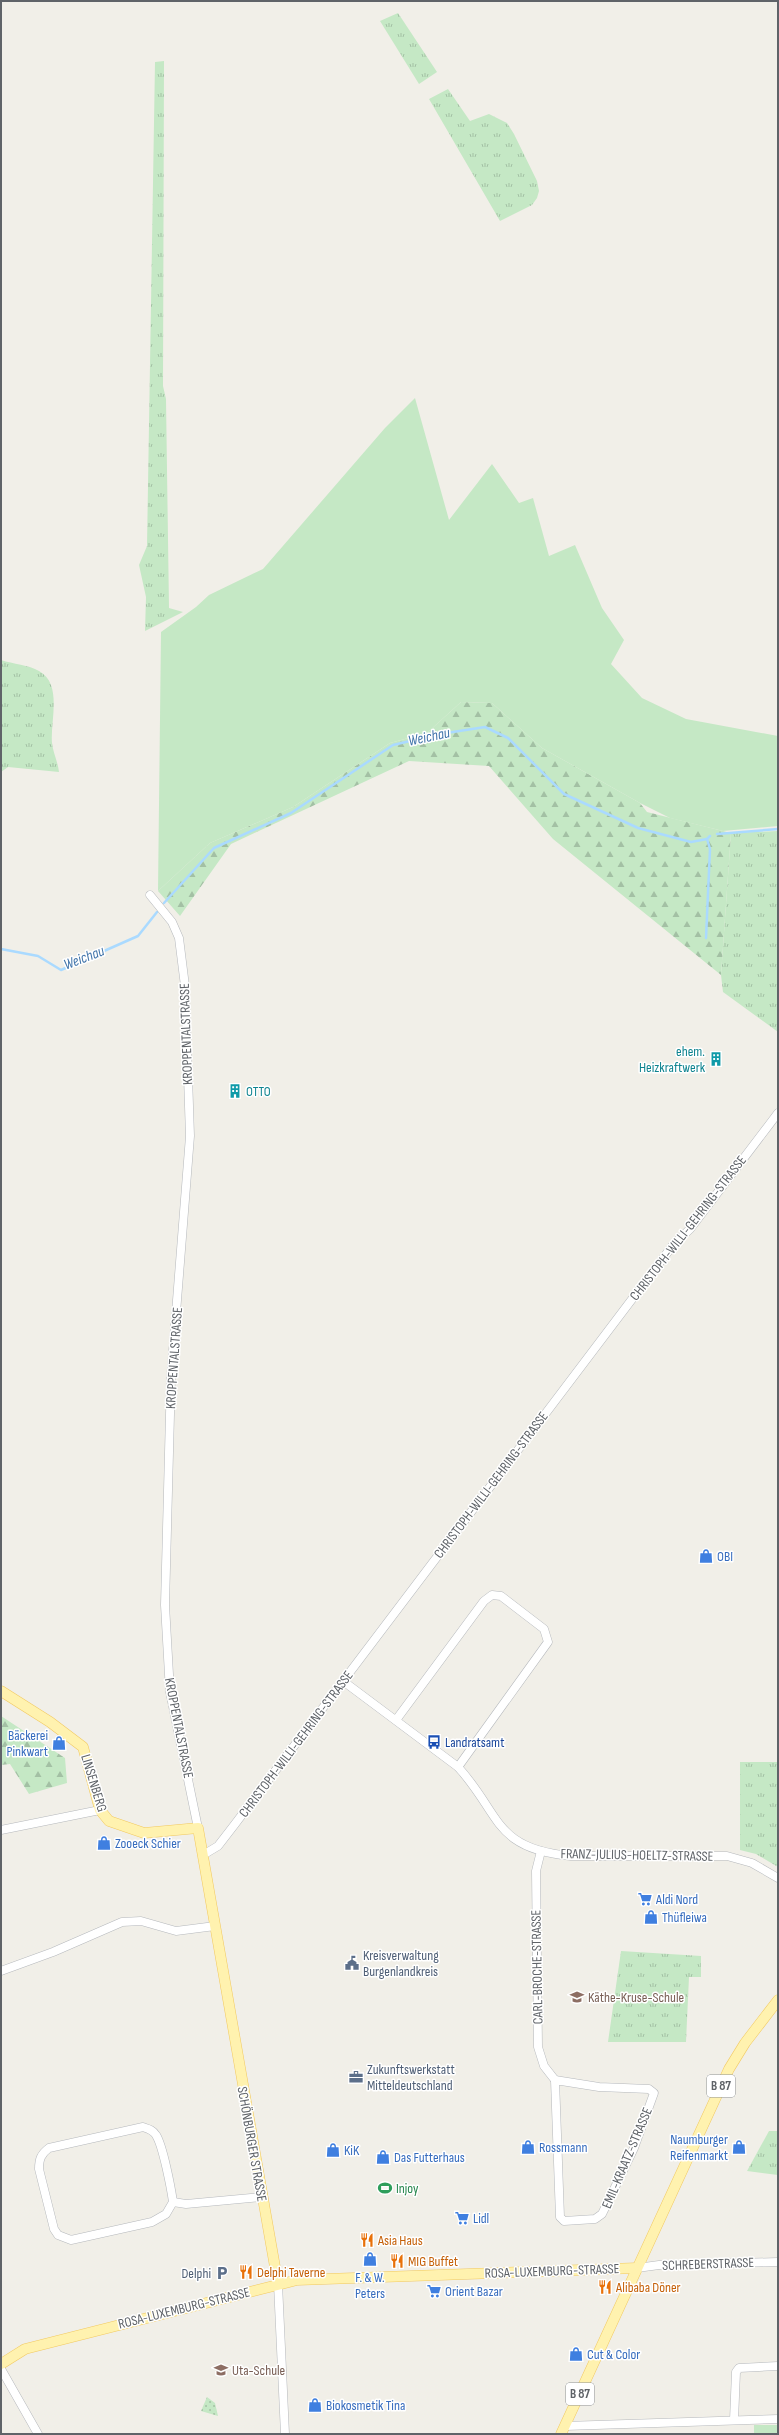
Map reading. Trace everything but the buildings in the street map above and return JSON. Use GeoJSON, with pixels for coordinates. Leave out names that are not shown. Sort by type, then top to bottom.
{"type":"FeatureCollection","features":[{"type":"Feature","properties":{"kind":"main road","name":"LINSENBERG"},"geometry":{"type":"LineString","coordinates":[[1,1691],[38,1714],[83,1747],[100,1810],[108,1821],[139,1832],[198,1828]]}},
{"type":"Feature","properties":{"kind":"main road"},"geometry":{"type":"LineString","coordinates":[[198,1828],[203,1855]]}},
{"type":"Feature","properties":{"kind":"main road","name":"SCHÖNBURGER STRASSE"},"geometry":{"type":"LineString","coordinates":[[203,1855],[261,2198],[278,2284]]}},
{"type":"Feature","properties":{"kind":"main road","name":"B 87"},"geometry":{"type":"LineString","coordinates":[[563,2430],[732,2063],[778,2000]]}},
{"type":"Feature","properties":{"kind":"main road","name":"ROSA-LUXEMBURG-STRASSE"},"geometry":{"type":"LineString","coordinates":[[1,2364],[25,2349],[278,2284],[320,2278],[637,2268]]}},
{"type":"Feature","properties":{"kind":"street","name":"KROPPENTALSTRASSE"},"geometry":{"type":"LineString","coordinates":[[150,894],[172,922],[179,938],[185,986],[190,1136],[171,1376],[165,1605],[170,1692],[198,1828]]}},
{"type":"Feature","properties":{"kind":"street","name":"CHRISTOPH-WILLI-GEHRING-STRASSE"},"geometry":{"type":"LineString","coordinates":[[203,1855],[218,1846],[673,1245],[690,1229],[778,1113]]}},
{"type":"Feature","properties":{"kind":"street"},"geometry":{"type":"LineString","coordinates":[[396,1720],[488,1598],[492,1595],[501,1596],[547,1633],[546,1646],[458,1767]]}},
{"type":"Feature","properties":{"kind":"street","name":"FRANZ-JULIUS-HOELTZ-STRASSE"},"geometry":{"type":"LineString","coordinates":[[343,1681],[458,1767],[469,1779],[495,1821],[507,1834],[520,1844],[541,1851],[571,1856],[727,1856],[757,1865],[778,1878]]}},
{"type":"Feature","properties":{"kind":"street"},"geometry":{"type":"LineString","coordinates":[[1,1830],[100,1810]]}},
{"type":"Feature","properties":{"kind":"street","name":"CARL-BROCHE-STRASSE"},"geometry":{"type":"LineString","coordinates":[[541,1851],[536,1871],[538,2047],[544,2066],[555,2080]]}},
{"type":"Feature","properties":{"kind":"street"},"geometry":{"type":"LineString","coordinates":[[1,1971],[53,1952],[122,1922],[142,1921],[176,1931],[215,1926]]}},
{"type":"Feature","properties":{"kind":"street","name":"EMIL-KRAATZ-STRASSE"},"geometry":{"type":"LineString","coordinates":[[555,2080],[599,2087],[649,2089],[654,2093],[634,2148],[602,2214],[595,2219],[564,2221],[560,2217],[555,2080]]}},
{"type":"Feature","properties":{"kind":"street"},"geometry":{"type":"LineString","coordinates":[[143,2127],[151,2129],[157,2136],[173,2202],[166,2214],[152,2222],[71,2240],[64,2239],[54,2229],[39,2161],[42,2153],[49,2148],[130,2129],[143,2127]]}},
{"type":"Feature","properties":{"kind":"street"},"geometry":{"type":"LineString","coordinates":[[173,2202],[186,2204],[261,2198]]}},
{"type":"Feature","properties":{"kind":"street","name":"SCHREBERSTRASSE"},"geometry":{"type":"LineString","coordinates":[[637,2268],[659,2265],[778,2262]]}},
{"type":"Feature","properties":{"kind":"street","name":"SCHÖNBURGER STRASSE"},"geometry":{"type":"LineString","coordinates":[[278,2284],[285,2434]]}},
{"type":"Feature","properties":{"kind":"street"},"geometry":{"type":"LineString","coordinates":[[734,2420],[736,2372],[739,2368],[778,2366]]}},
{"type":"Feature","properties":{"kind":"street"},"geometry":{"type":"LineString","coordinates":[[1,2369],[38,2434]]}},
{"type":"Feature","properties":{"kind":"street"},"geometry":{"type":"LineString","coordinates":[[563,2430],[734,2420],[778,2419]]}},
{"type":"Feature","properties":{"kind":"green space"},"geometry":{"type":"Polygon","coordinates":[[[398,13],[437,72],[419,84],[380,21],[398,13]]]}},
{"type":"Feature","properties":{"kind":"green space"},"geometry":{"type":"Polygon","coordinates":[[[164,61],[163,386],[166,399],[169,608],[183,612],[145,631],[146,597],[139,565],[147,546],[155,62],[164,61]]]}},
{"type":"Feature","properties":{"kind":"green space"},"geometry":{"type":"Polygon","coordinates":[[[448,89],[470,121],[489,114],[507,123],[537,181],[539,191],[537,198],[532,205],[500,221],[429,99],[448,89]]]}},
{"type":"Feature","properties":{"kind":"green space"},"geometry":{"type":"Polygon","coordinates":[[[415,398],[449,520],[492,464],[519,503],[533,498],[549,556],[575,545],[602,608],[624,640],[611,664],[642,698],[686,719],[778,736],[778,826],[723,831],[670,818],[640,803],[542,748],[492,703],[461,702],[427,733],[390,743],[293,807],[210,843],[158,891],[161,632],[196,607],[209,595],[263,569],[385,428],[415,398]]]}},
{"type":"Feature","properties":{"kind":"green space"},"geometry":{"type":"Polygon","coordinates":[[[1,660],[39,671],[46,677],[51,685],[54,704],[52,743],[59,772],[8,767],[1,772],[1,660]]]}},
{"type":"Feature","properties":{"kind":"green space"},"geometry":{"type":"Polygon","coordinates":[[[461,702],[492,703],[542,748],[640,803],[647,812],[731,833],[721,975],[553,839],[489,766],[409,761],[231,844],[180,916],[158,891],[210,843],[293,807],[390,743],[427,733],[461,702]]]}},
{"type":"Feature","properties":{"kind":"green space"},"geometry":{"type":"Polygon","coordinates":[[[778,831],[778,1032],[723,992],[721,975],[731,833],[778,831]]]}},
{"type":"Feature","properties":{"kind":"green space"},"geometry":{"type":"Polygon","coordinates":[[[1,1716],[65,1758],[67,1783],[29,1794],[10,1764],[1,1765],[1,1716]]]}},
{"type":"Feature","properties":{"kind":"green space"},"geometry":{"type":"Polygon","coordinates":[[[740,1762],[778,1762],[778,1867],[756,1854],[740,1850],[740,1762]]]}},
{"type":"Feature","properties":{"kind":"green space"},"geometry":{"type":"Polygon","coordinates":[[[621,1951],[701,1956],[701,1977],[689,1977],[686,2042],[608,2042],[621,1951]]]}},
{"type":"Feature","properties":{"kind":"green space"},"geometry":{"type":"Polygon","coordinates":[[[769,2131],[778,2131],[778,2175],[747,2171],[769,2131]]]}},
{"type":"Feature","properties":{"kind":"green space"},"geometry":{"type":"Polygon","coordinates":[[[207,2397],[215,2403],[218,2416],[201,2411],[207,2397]]]}},
{"type":"Feature","properties":{"kind":"green space"},"geometry":{"type":"Polygon","coordinates":[[[754,2425],[778,2425],[778,2434],[754,2434],[754,2425]]]}},
{"type":"Feature","properties":{"kind":"waterway","name":"Weichau"},"geometry":{"type":"LineString","coordinates":[[164,903],[214,848],[291,813],[393,745],[440,734],[485,727],[508,738],[564,794],[638,828],[691,842],[707,839],[710,836]]}},
{"type":"Feature","properties":{"kind":"waterway","name":"Weichau"},"geometry":{"type":"LineString","coordinates":[[717,834],[778,829]]}},
{"type":"Feature","properties":{"kind":"waterway"},"geometry":{"type":"LineString","coordinates":[[706,938],[710,849],[707,839]]}},
{"type":"Feature","properties":{"kind":"waterway","name":"Weichau"},"geometry":{"type":"LineString","coordinates":[[1,949],[38,956],[61,970],[138,936],[157,912]]}},
{"type":"Feature","properties":{"kind":"place","name":"ehem. Heizkraftwerk"},"geometry":{"type":"Point","coordinates":[716,1059]}},
{"type":"Feature","properties":{"kind":"place","name":"OTTO"},"geometry":{"type":"Point","coordinates":[235,1091]}},
{"type":"Feature","properties":{"kind":"place","name":"OBI"},"geometry":{"type":"Point","coordinates":[706,1556]}},
{"type":"Feature","properties":{"kind":"place","name":"Landratsamt"},"geometry":{"type":"Point","coordinates":[434,1742]}},
{"type":"Feature","properties":{"kind":"place","name":"Bäckerei Pinkwart"},"geometry":{"type":"Point","coordinates":[59,1743]}},
{"type":"Feature","properties":{"kind":"place","name":"Zooeck Schier"},"geometry":{"type":"Point","coordinates":[104,1843]}},
{"type":"Feature","properties":{"kind":"place","name":"Aldi Nord"},"geometry":{"type":"Point","coordinates":[645,1899]}},
{"type":"Feature","properties":{"kind":"place","name":"Thüfleiwa"},"geometry":{"type":"Point","coordinates":[651,1917]}},
{"type":"Feature","properties":{"kind":"place","name":"Kreisverwaltung Burgenlandkreis"},"geometry":{"type":"Point","coordinates":[352,1963]}},
{"type":"Feature","properties":{"kind":"place","name":"Käthe-Kruse-Schule"},"geometry":{"type":"Point","coordinates":[577,1997]}},
{"type":"Feature","properties":{"kind":"place","name":"Zukunftswerkstatt Mitteldeutschland"},"geometry":{"type":"Point","coordinates":[356,2077]}},
{"type":"Feature","properties":{"kind":"place","name":"Rossmann"},"geometry":{"type":"Point","coordinates":[528,2147]}},
{"type":"Feature","properties":{"kind":"place","name":"Naumburger Reifenmarkt"},"geometry":{"type":"Point","coordinates":[739,2147]}},
{"type":"Feature","properties":{"kind":"place","name":"KiK"},"geometry":{"type":"Point","coordinates":[333,2150]}},
{"type":"Feature","properties":{"kind":"place","name":"Das Futterhaus"},"geometry":{"type":"Point","coordinates":[383,2157]}},
{"type":"Feature","properties":{"kind":"place","name":"Injoy"},"geometry":{"type":"Point","coordinates":[385,2188]}},
{"type":"Feature","properties":{"kind":"place","name":"Lidl"},"geometry":{"type":"Point","coordinates":[462,2218]}},
{"type":"Feature","properties":{"kind":"place","name":"Asia Haus"},"geometry":{"type":"Point","coordinates":[367,2240]}},
{"type":"Feature","properties":{"kind":"place","name":"F. & W. Peters"},"geometry":{"type":"Point","coordinates":[370,2259]}},
{"type":"Feature","properties":{"kind":"place","name":"MIG Buffet"},"geometry":{"type":"Point","coordinates":[397,2261]}},
{"type":"Feature","properties":{"kind":"place","name":"Delphi Taverne"},"geometry":{"type":"Point","coordinates":[246,2272]}},
{"type":"Feature","properties":{"kind":"place","name":"Delphi"},"geometry":{"type":"Point","coordinates":[222,2273]}},
{"type":"Feature","properties":{"kind":"place","name":"Alibaba Döner"},"geometry":{"type":"Point","coordinates":[605,2287]}},
{"type":"Feature","properties":{"kind":"place","name":"Orient Bazar"},"geometry":{"type":"Point","coordinates":[434,2291]}},
{"type":"Feature","properties":{"kind":"place","name":"Cut & Color"},"geometry":{"type":"Point","coordinates":[576,2354]}},
{"type":"Feature","properties":{"kind":"place","name":"Uta-Schule"},"geometry":{"type":"Point","coordinates":[221,2370]}},
{"type":"Feature","properties":{"kind":"place","name":"Biokosmetik Tina"},"geometry":{"type":"Point","coordinates":[315,2405]}}]}
